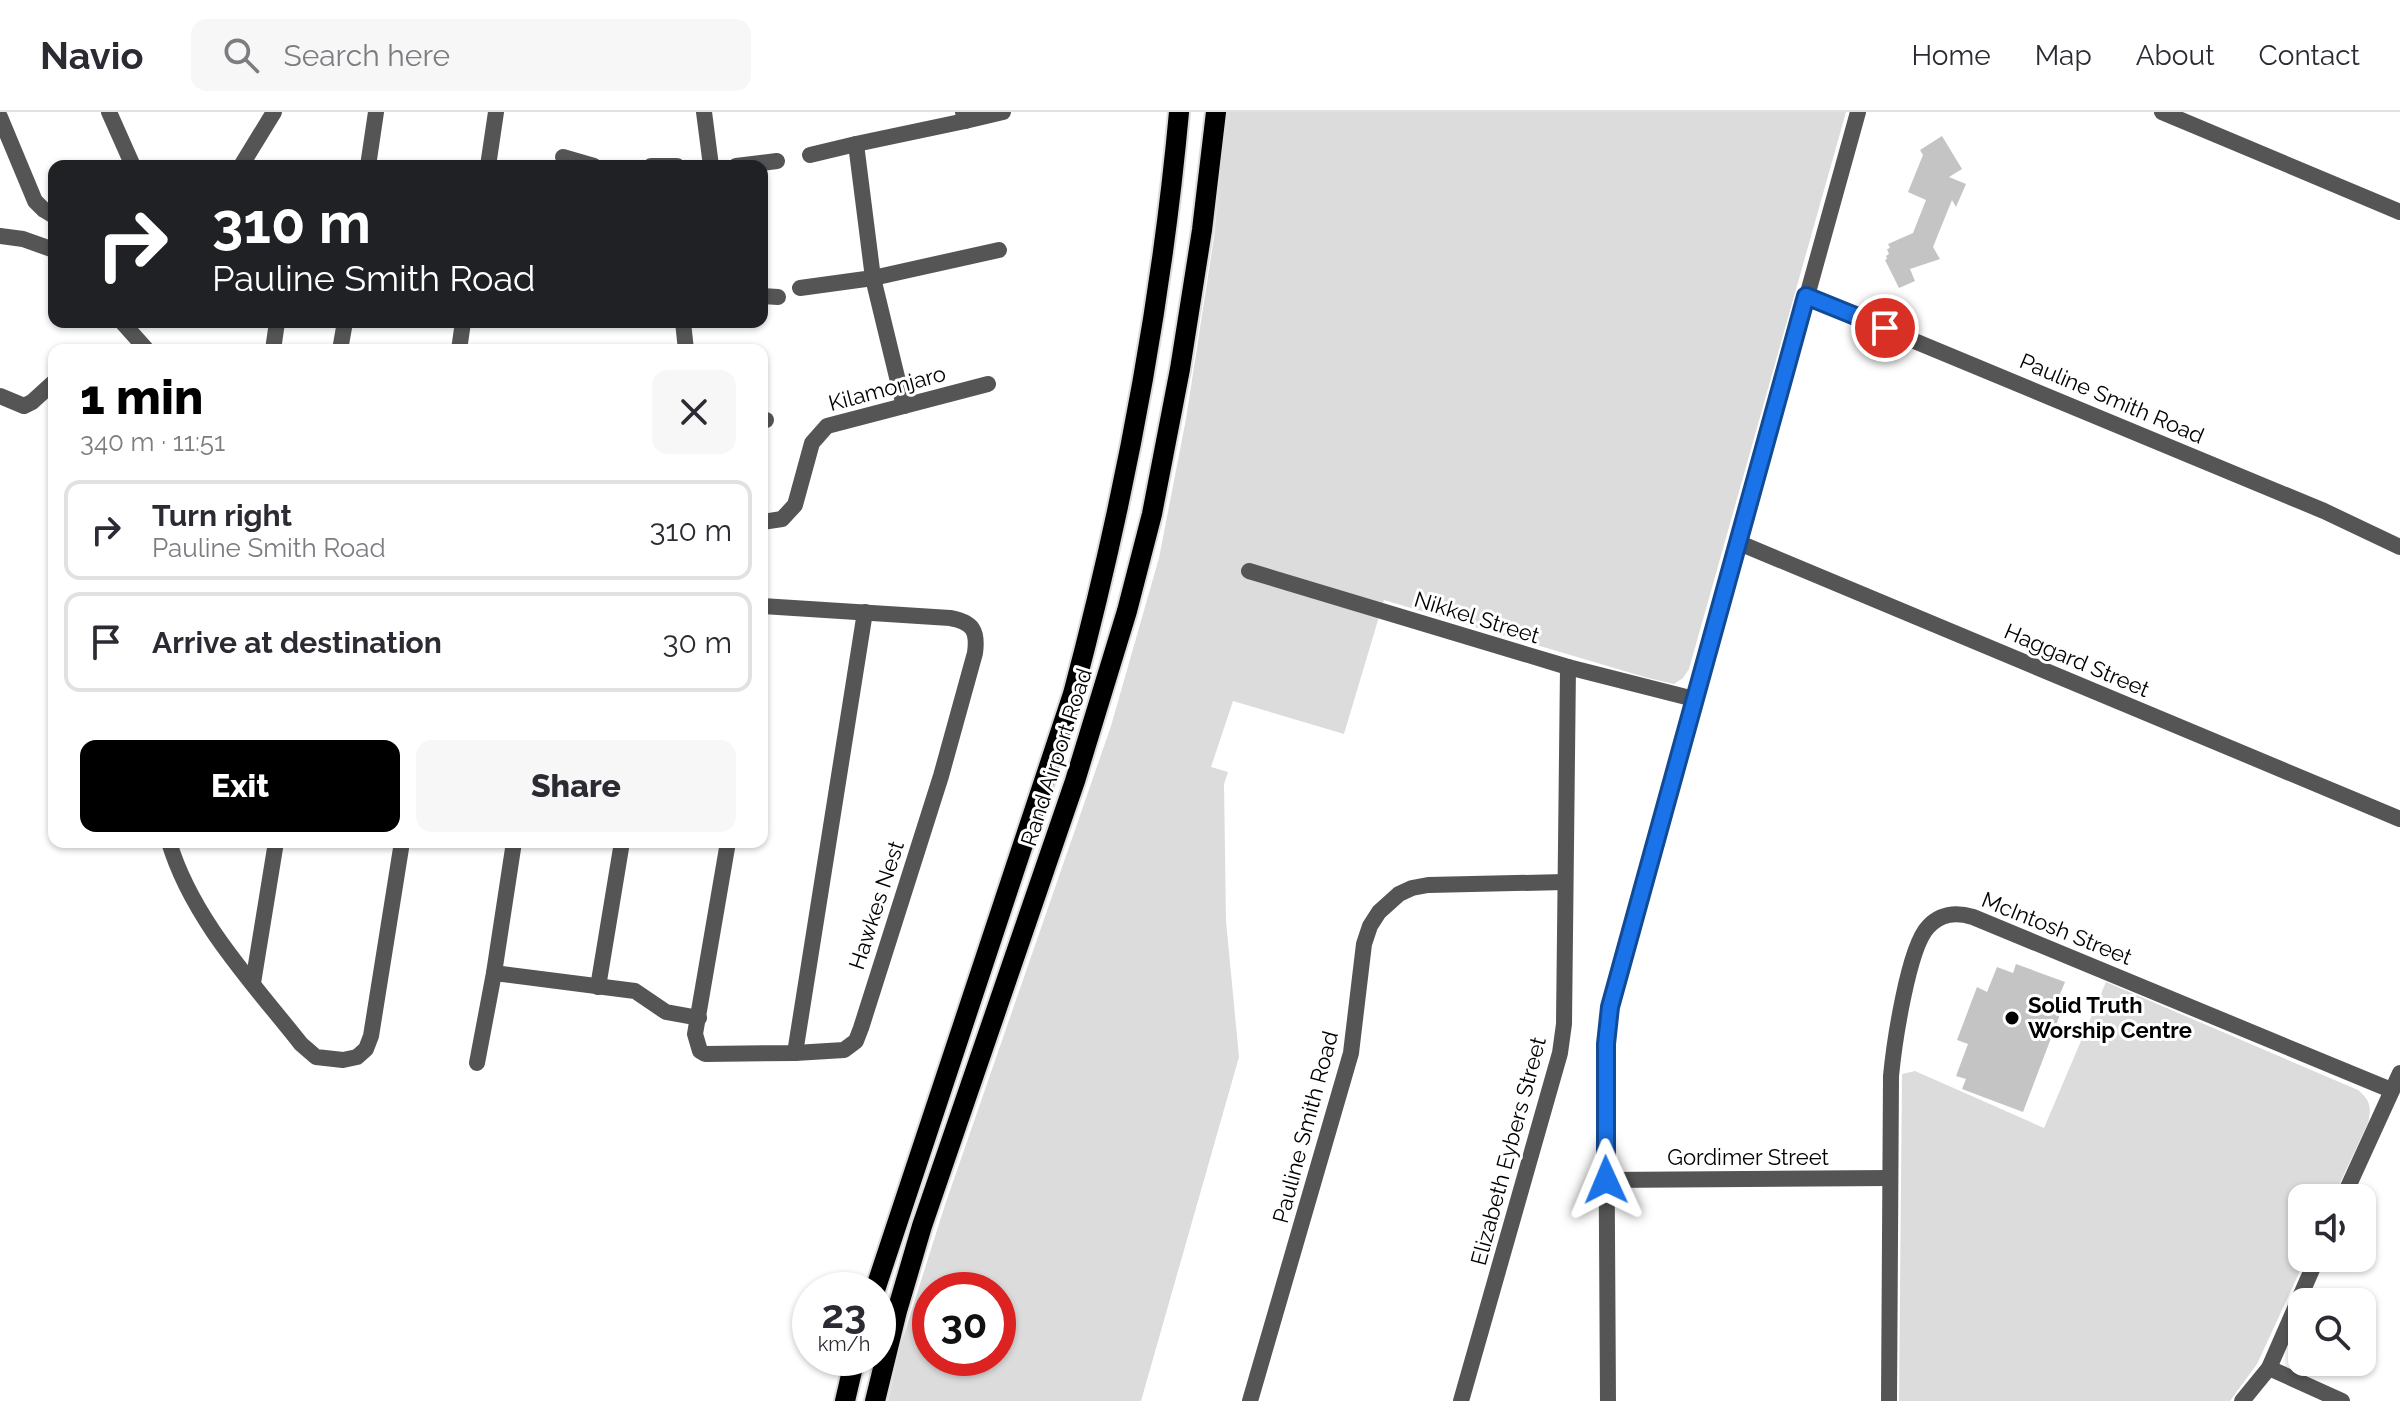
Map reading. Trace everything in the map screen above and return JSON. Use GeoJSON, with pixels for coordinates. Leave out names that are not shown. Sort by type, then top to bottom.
{"type":"FeatureCollection","features":[{"type":"Feature","properties":{"kind":"main road","name":"Rand Airport Road"},"geometry":{"type":"LineString","coordinates":[[880,1272],[1073,694],[1093,618],[1122,498],[1143,386],[1163,260],[1179,112]]}},
{"type":"Feature","properties":{"kind":"main road","name":"Rand Airport Road"},"geometry":{"type":"LineString","coordinates":[[875,1401],[922,1226],[1075,781],[1127,611],[1152,514],[1180,369],[1202,230],[1216,112]]}},
{"type":"Feature","properties":{"kind":"main road"},"geometry":{"type":"LineString","coordinates":[[845,1401],[851,1376]]}},
{"type":"Feature","properties":{"kind":"street"},"geometry":{"type":"LineString","coordinates":[[109,112],[130,160]]}},
{"type":"Feature","properties":{"kind":"street"},"geometry":{"type":"LineString","coordinates":[[245,160],[274,112]]}},
{"type":"Feature","properties":{"kind":"street"},"geometry":{"type":"LineString","coordinates":[[369,160],[376,112]]}},
{"type":"Feature","properties":{"kind":"street"},"geometry":{"type":"LineString","coordinates":[[489,160],[496,112]]}},
{"type":"Feature","properties":{"kind":"street"},"geometry":{"type":"LineString","coordinates":[[704,112],[710,160]]}},
{"type":"Feature","properties":{"kind":"street"},"geometry":{"type":"LineString","coordinates":[[810,155],[964,117],[1003,112]]}},
{"type":"Feature","properties":{"kind":"street"},"geometry":{"type":"LineString","coordinates":[[1608,1401],[1606,1044],[1610,1007],[1858,112]]}},
{"type":"Feature","properties":{"kind":"street"},"geometry":{"type":"LineString","coordinates":[[2162,112],[2400,212]]}},
{"type":"Feature","properties":{"kind":"street"},"geometry":{"type":"LineString","coordinates":[[0,117],[35,201],[48,212]]}},
{"type":"Feature","properties":{"kind":"street"},"geometry":{"type":"LineString","coordinates":[[856,144],[873,278],[904,406]]}},
{"type":"Feature","properties":{"kind":"street"},"geometry":{"type":"LineString","coordinates":[[563,157],[573,160]]}},
{"type":"Feature","properties":{"kind":"street"},"geometry":{"type":"LineString","coordinates":[[768,162],[777,161]]}},
{"type":"Feature","properties":{"kind":"street"},"geometry":{"type":"LineString","coordinates":[[0,236],[23,239],[48,248]]}},
{"type":"Feature","properties":{"kind":"street"},"geometry":{"type":"LineString","coordinates":[[800,288],[873,278],[999,250]]}},
{"type":"Feature","properties":{"kind":"street","name":"Pauline Smith Road"},"geometry":{"type":"LineString","coordinates":[[1806,296],[2310,505],[2400,547]]}},
{"type":"Feature","properties":{"kind":"street"},"geometry":{"type":"LineString","coordinates":[[130,328],[142,344]]}},
{"type":"Feature","properties":{"kind":"street","name":"Kilamonjaro"},"geometry":{"type":"LineString","coordinates":[[768,521],[782,519],[795,505],[812,443],[827,426],[988,384]]}},
{"type":"Feature","properties":{"kind":"street"},"geometry":{"type":"LineString","coordinates":[[0,396],[24,406],[48,387]]}},
{"type":"Feature","properties":{"kind":"street","name":"Haggard Street"},"geometry":{"type":"LineString","coordinates":[[1737,542],[2400,819]]}},
{"type":"Feature","properties":{"kind":"street","name":"Nikkel Street"},"geometry":{"type":"LineString","coordinates":[[1249,571],[1568,667],[1694,699]]}},
{"type":"Feature","properties":{"kind":"street","name":"Hawkes Nest"},"geometry":{"type":"LineString","coordinates":[[727,848],[695,1034],[700,1051],[705,1054],[844,1050],[856,1041],[941,776],[977,638],[971,626],[962,620],[865,612],[768,609]]}},
{"type":"Feature","properties":{"kind":"street"},"geometry":{"type":"LineString","coordinates":[[795,1053],[865,612]]}},
{"type":"Feature","properties":{"kind":"street","name":"Elizabeth Eybers Street"},"geometry":{"type":"LineString","coordinates":[[1461,1401],[1560,1053],[1564,1024],[1568,667]]}},
{"type":"Feature","properties":{"kind":"street"},"geometry":{"type":"LineString","coordinates":[[171,848],[207,923],[301,1044],[316,1057],[343,1060],[357,1057],[366,1049],[371,1036],[401,848]]}},
{"type":"Feature","properties":{"kind":"street"},"geometry":{"type":"LineString","coordinates":[[253,983],[275,848]]}},
{"type":"Feature","properties":{"kind":"street"},"geometry":{"type":"LineString","coordinates":[[477,1063],[513,848]]}},
{"type":"Feature","properties":{"kind":"street"},"geometry":{"type":"LineString","coordinates":[[598,987],[621,848]]}},
{"type":"Feature","properties":{"kind":"street","name":"Pauline Smith Road"},"geometry":{"type":"LineString","coordinates":[[1250,1401],[1351,1053],[1364,944],[1370,926],[1389,902],[1412,888],[1565,882]]}},
{"type":"Feature","properties":{"kind":"street","name":"McIntosh Street"},"geometry":{"type":"LineString","coordinates":[[1889,1401],[1891,1076],[1901,1006],[1921,937],[1929,925],[1950,914],[1973,917],[2391,1090]]}},
{"type":"Feature","properties":{"kind":"street"},"geometry":{"type":"LineString","coordinates":[[494,973],[635,991],[666,1012],[699,1018]]}},
{"type":"Feature","properties":{"kind":"street"},"geometry":{"type":"LineString","coordinates":[[2349,1184],[2400,1073]]}},
{"type":"Feature","properties":{"kind":"street","name":"Gordimer Street"},"geometry":{"type":"LineString","coordinates":[[1606,1180],[1890,1178]]}},
{"type":"Feature","properties":{"kind":"street"},"geometry":{"type":"LineString","coordinates":[[2242,1401],[2269,1368],[2311,1272]]}},
{"type":"Feature","properties":{"kind":"street"},"geometry":{"type":"LineString","coordinates":[[2269,1368],[2342,1401]]}},
{"type":"Feature","properties":{"kind":"shaded area"},"geometry":{"type":"Polygon","coordinates":[[[1226,112],[1846,112],[1689,669],[1683,678],[1674,684],[1648,678],[1384,600],[1344,734],[1233,701],[1211,767],[1228,772],[1224,784],[1226,921],[1239,1057],[1141,1401],[888,1401],[912,1309],[912,1376],[1016,1376],[1016,1272],[924,1272],[1111,726],[1159,558],[1186,419],[1214,237],[1226,112]]]}},
{"type":"Feature","properties":{"kind":"shaded area"},"geometry":{"type":"Polygon","coordinates":[[[2106,982],[2358,1090],[2365,1097],[2370,1112],[2368,1123],[2340,1184],[2288,1184],[2288,1272],[2300,1272],[2292,1288],[2288,1288],[2288,1297],[2257,1364],[2230,1401],[1899,1401],[1902,1074],[1915,1071],[2044,1128],[2106,982]]]}},
{"type":"Feature","properties":{"kind":"building"},"geometry":{"type":"Polygon","coordinates":[[[1942,136],[1962,169],[1949,177],[1966,184],[1956,207],[1952,200],[1933,247],[1940,259],[1910,269],[1915,281],[1899,288],[1885,260],[1889,254],[1888,244],[1913,233],[1926,200],[1908,192],[1923,155],[1920,150],[1942,136]]]}},
{"type":"Feature","properties":{"kind":"building","name":"Solid Truth Worship Centre"},"geometry":{"type":"Polygon","coordinates":[[[2016,964],[2065,982],[2060,994],[2067,996],[2023,1112],[1962,1089],[1966,1079],[1956,1076],[1968,1044],[1957,1040],[1977,987],[1987,992],[1997,967],[2013,973],[2016,964]]]}},
{"type":"Feature","properties":{"kind":"place","name":"Solid Truth Worship Centre"},"geometry":{"type":"Point","coordinates":[2012,1018]}},
{"type":"Feature","properties":{"kind":"route"},"geometry":{"type":"LineString","coordinates":[[1606,1180],[1606,1044],[1610,1007],[1806,296],[1885,328]]}}]}
